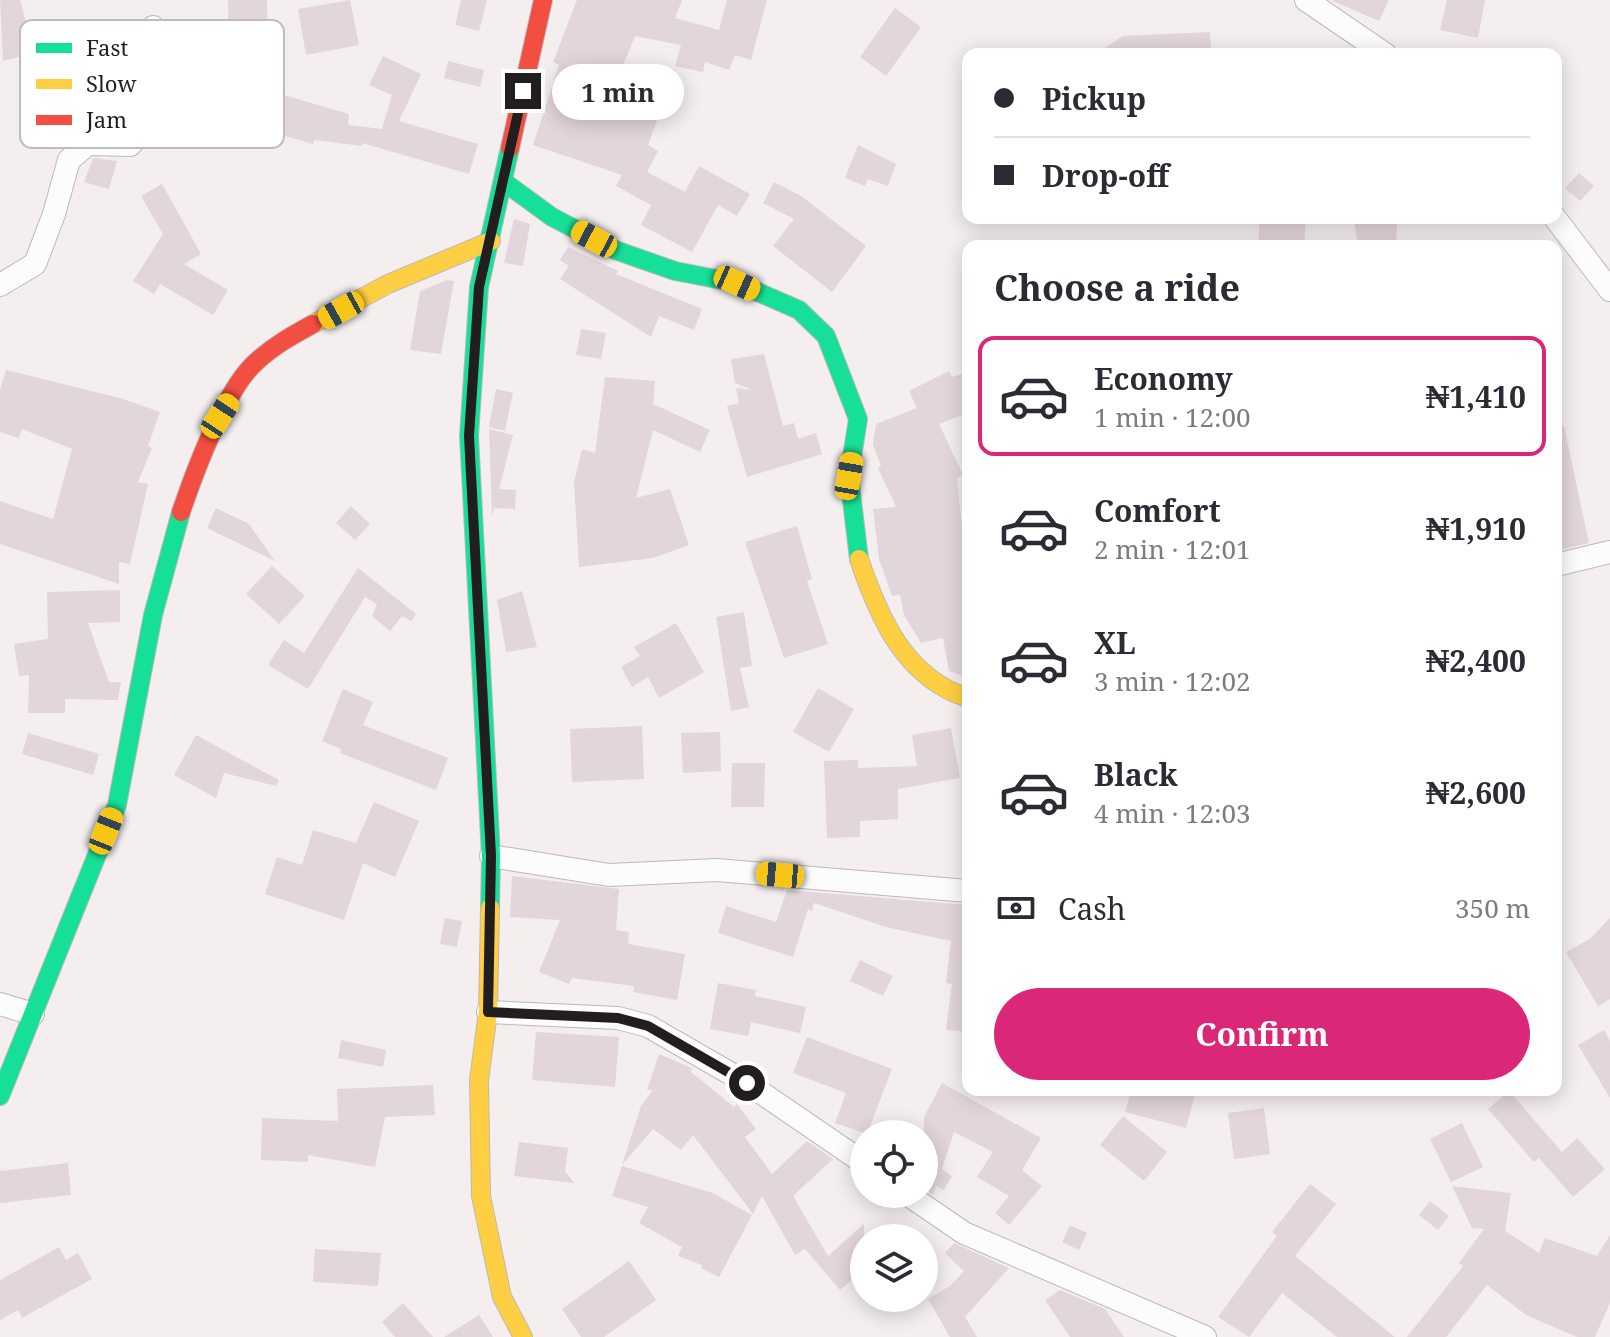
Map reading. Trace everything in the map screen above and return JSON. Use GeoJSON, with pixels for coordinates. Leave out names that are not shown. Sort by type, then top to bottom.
{"type":"FeatureCollection","features":[{"type":"Feature","properties":{"kind":"street"},"geometry":{"type":"LineString","coordinates":[[523,1337],[502,1297],[481,1196],[479,1080],[488,1012],[491,856],[469,436],[479,287],[543,0]]}},
{"type":"Feature","properties":{"kind":"street"},"geometry":{"type":"LineString","coordinates":[[1306,0],[1376,48]]}},
{"type":"Feature","properties":{"kind":"street"},"geometry":{"type":"LineString","coordinates":[[0,285],[35,264],[54,214],[69,160],[83,148]]}},
{"type":"Feature","properties":{"kind":"street"},"geometry":{"type":"LineString","coordinates":[[504,182],[552,217],[615,250],[675,271],[737,283],[799,310],[826,336],[858,419],[849,476],[857,552],[875,605],[909,659],[940,689],[962,696]]}},
{"type":"Feature","properties":{"kind":"street"},"geometry":{"type":"LineString","coordinates":[[1560,224],[1610,290]]}},
{"type":"Feature","properties":{"kind":"street"},"geometry":{"type":"LineString","coordinates":[[0,1096],[117,805],[153,615],[182,509],[220,416],[253,364],[279,343],[388,284],[491,241]]}},
{"type":"Feature","properties":{"kind":"street"},"geometry":{"type":"LineString","coordinates":[[1562,564],[1610,552]]}},
{"type":"Feature","properties":{"kind":"street"},"geometry":{"type":"LineString","coordinates":[[491,856],[609,875],[717,870],[962,890]]}},
{"type":"Feature","properties":{"kind":"street"},"geometry":{"type":"LineString","coordinates":[[0,1004],[33,1014]]}},
{"type":"Feature","properties":{"kind":"street"},"geometry":{"type":"LineString","coordinates":[[488,1012],[618,1018],[648,1026],[747,1083],[850,1153]]}},
{"type":"Feature","properties":{"kind":"street"},"geometry":{"type":"LineString","coordinates":[[927,1208],[964,1233],[1205,1337]]}},
{"type":"Feature","properties":{"kind":"building"},"geometry":{"type":"Polygon","coordinates":[[[0,0],[20,0],[25,20],[20,20],[20,57],[3,61],[0,0]]]}},
{"type":"Feature","properties":{"kind":"building"},"geometry":{"type":"Polygon","coordinates":[[[228,0],[267,0],[267,20],[228,20],[228,0]]]}},
{"type":"Feature","properties":{"kind":"building"},"geometry":{"type":"Polygon","coordinates":[[[350,0],[359,45],[306,55],[298,9],[350,0]]]}},
{"type":"Feature","properties":{"kind":"building"},"geometry":{"type":"Polygon","coordinates":[[[461,0],[487,0],[479,31],[455,25],[461,0]]]}},
{"type":"Feature","properties":{"kind":"building"},"geometry":{"type":"Polygon","coordinates":[[[577,0],[682,0],[675,18],[719,30],[727,0],[767,0],[751,60],[735,55],[729,70],[705,62],[703,72],[675,66],[681,45],[635,36],[619,76],[667,93],[648,145],[658,151],[647,172],[685,192],[699,166],[750,194],[737,216],[718,205],[692,252],[641,225],[651,205],[616,186],[622,175],[533,145],[559,65],[553,62],[577,0]]]}},
{"type":"Feature","properties":{"kind":"building"},"geometry":{"type":"Polygon","coordinates":[[[1331,0],[1389,0],[1379,21],[1331,0]]]}},
{"type":"Feature","properties":{"kind":"building"},"geometry":{"type":"Polygon","coordinates":[[[1447,0],[1485,0],[1478,38],[1440,30],[1447,0]]]}},
{"type":"Feature","properties":{"kind":"building"},"geometry":{"type":"Polygon","coordinates":[[[895,8],[921,27],[886,76],[860,57],[895,8]]]}},
{"type":"Feature","properties":{"kind":"building"},"geometry":{"type":"Polygon","coordinates":[[[1210,32],[1211,48],[1105,48],[1123,36],[1210,32]]]}},
{"type":"Feature","properties":{"kind":"building"},"geometry":{"type":"Polygon","coordinates":[[[383,56],[421,74],[399,121],[478,144],[469,174],[362,143],[362,146],[314,140],[313,144],[284,136],[284,95],[349,114],[348,125],[382,129],[392,95],[369,85],[383,56]]]}},
{"type":"Feature","properties":{"kind":"building"},"geometry":{"type":"Polygon","coordinates":[[[448,61],[484,70],[480,87],[444,78],[448,61]]]}},
{"type":"Feature","properties":{"kind":"building"},"geometry":{"type":"Polygon","coordinates":[[[858,145],[896,164],[888,186],[868,179],[865,186],[845,178],[858,145]]]}},
{"type":"Feature","properties":{"kind":"building"},"geometry":{"type":"Polygon","coordinates":[[[93,158],[117,161],[109,189],[84,182],[93,158]]]}},
{"type":"Feature","properties":{"kind":"building"},"geometry":{"type":"Polygon","coordinates":[[[1579,173],[1594,186],[1580,201],[1565,188],[1579,173]]]}},
{"type":"Feature","properties":{"kind":"building"},"geometry":{"type":"Polygon","coordinates":[[[774,182],[801,196],[866,246],[832,292],[773,246],[794,219],[763,203],[774,182]]]}},
{"type":"Feature","properties":{"kind":"building"},"geometry":{"type":"Polygon","coordinates":[[[162,184],[201,254],[184,264],[228,290],[213,315],[160,284],[154,294],[133,281],[163,234],[141,196],[162,184]]]}},
{"type":"Feature","properties":{"kind":"building"},"geometry":{"type":"Polygon","coordinates":[[[514,219],[530,224],[523,266],[504,263],[514,219]]]}},
{"type":"Feature","properties":{"kind":"building"},"geometry":{"type":"Polygon","coordinates":[[[1260,224],[1306,224],[1304,240],[1258,240],[1260,224]]]}},
{"type":"Feature","properties":{"kind":"building"},"geometry":{"type":"Polygon","coordinates":[[[1355,224],[1397,224],[1396,240],[1357,240],[1355,224]]]}},
{"type":"Feature","properties":{"kind":"building"},"geometry":{"type":"Polygon","coordinates":[[[568,247],[618,271],[616,274],[702,309],[694,330],[659,316],[651,337],[560,279],[569,266],[560,260],[568,247]]]}},
{"type":"Feature","properties":{"kind":"building"},"geometry":{"type":"Polygon","coordinates":[[[447,280],[454,281],[441,354],[410,350],[420,291],[447,280]]]}},
{"type":"Feature","properties":{"kind":"building"},"geometry":{"type":"Polygon","coordinates":[[[581,329],[606,333],[601,359],[576,355],[581,329]]]}},
{"type":"Feature","properties":{"kind":"building"},"geometry":{"type":"Polygon","coordinates":[[[764,354],[783,426],[794,423],[798,439],[816,433],[822,454],[747,477],[727,406],[739,403],[736,388],[752,390],[735,383],[731,359],[764,354]]]}},
{"type":"Feature","properties":{"kind":"building"},"geometry":{"type":"Polygon","coordinates":[[[6,370],[120,398],[160,412],[148,446],[152,448],[138,482],[148,484],[130,564],[119,562],[119,584],[0,544],[0,501],[53,519],[72,449],[22,429],[19,438],[0,432],[0,390],[6,370]]]}},
{"type":"Feature","properties":{"kind":"building"},"geometry":{"type":"Polygon","coordinates":[[[949,371],[952,377],[962,374],[962,415],[939,424],[962,473],[957,478],[962,529],[962,676],[949,671],[943,638],[921,643],[904,615],[900,595],[892,596],[879,559],[873,509],[896,507],[878,468],[881,466],[873,445],[876,424],[917,408],[909,391],[949,371]]]}},
{"type":"Feature","properties":{"kind":"building"},"geometry":{"type":"Polygon","coordinates":[[[605,377],[655,381],[653,404],[710,430],[700,452],[653,430],[636,498],[670,489],[689,545],[653,558],[579,567],[574,482],[582,449],[595,453],[605,377]]]}},
{"type":"Feature","properties":{"kind":"building"},"geometry":{"type":"Polygon","coordinates":[[[496,389],[513,393],[505,431],[489,427],[496,389]]]}},
{"type":"Feature","properties":{"kind":"building"},"geometry":{"type":"Polygon","coordinates":[[[1562,426],[1589,543],[1562,550],[1562,426]]]}},
{"type":"Feature","properties":{"kind":"building"},"geometry":{"type":"Polygon","coordinates":[[[489,429],[513,435],[499,489],[516,490],[515,509],[494,508],[492,516],[489,429]]]}},
{"type":"Feature","properties":{"kind":"building"},"geometry":{"type":"Polygon","coordinates":[[[351,506],[370,524],[355,540],[336,523],[351,506]]]}},
{"type":"Feature","properties":{"kind":"building"},"geometry":{"type":"Polygon","coordinates":[[[216,508],[249,524],[275,561],[207,528],[216,508]]]}},
{"type":"Feature","properties":{"kind":"building"},"geometry":{"type":"Polygon","coordinates":[[[797,526],[812,579],[807,581],[828,644],[784,658],[745,542],[797,526]]]}},
{"type":"Feature","properties":{"kind":"building"},"geometry":{"type":"Polygon","coordinates":[[[272,566],[305,596],[279,624],[246,594],[272,566]]]}},
{"type":"Feature","properties":{"kind":"building"},"geometry":{"type":"Polygon","coordinates":[[[358,568],[416,614],[411,621],[402,616],[390,631],[372,616],[377,604],[365,597],[308,689],[268,665],[284,640],[304,653],[358,568]]]}},
{"type":"Feature","properties":{"kind":"building"},"geometry":{"type":"Polygon","coordinates":[[[120,590],[120,622],[88,623],[109,682],[121,682],[118,700],[65,699],[65,713],[28,713],[29,675],[19,676],[14,644],[48,639],[47,592],[120,590]]]}},
{"type":"Feature","properties":{"kind":"building"},"geometry":{"type":"Polygon","coordinates":[[[522,591],[537,647],[506,652],[497,600],[522,591]]]}},
{"type":"Feature","properties":{"kind":"building"},"geometry":{"type":"Polygon","coordinates":[[[744,612],[752,666],[740,668],[749,707],[731,711],[716,617],[744,612]]]}},
{"type":"Feature","properties":{"kind":"building"},"geometry":{"type":"Polygon","coordinates":[[[676,623],[704,672],[659,698],[648,677],[632,687],[621,667],[640,656],[634,647],[676,623]]]}},
{"type":"Feature","properties":{"kind":"building"},"geometry":{"type":"Polygon","coordinates":[[[818,688],[854,709],[829,752],[793,732],[818,688]]]}},
{"type":"Feature","properties":{"kind":"building"},"geometry":{"type":"Polygon","coordinates":[[[343,689],[373,702],[363,725],[448,758],[436,790],[340,753],[341,749],[322,741],[343,689]]]}},
{"type":"Feature","properties":{"kind":"building"},"geometry":{"type":"Polygon","coordinates":[[[642,726],[644,779],[572,782],[570,729],[642,726]]]}},
{"type":"Feature","properties":{"kind":"building"},"geometry":{"type":"Polygon","coordinates":[[[951,728],[960,778],[898,789],[898,819],[860,821],[860,837],[827,838],[824,761],[858,760],[858,768],[917,766],[912,735],[951,728]]]}},
{"type":"Feature","properties":{"kind":"building"},"geometry":{"type":"Polygon","coordinates":[[[720,732],[721,771],[683,773],[681,733],[720,732]]]}},
{"type":"Feature","properties":{"kind":"building"},"geometry":{"type":"Polygon","coordinates":[[[28,733],[99,754],[93,775],[22,754],[28,733]]]}},
{"type":"Feature","properties":{"kind":"building"},"geometry":{"type":"Polygon","coordinates":[[[196,735],[279,780],[276,786],[224,773],[216,798],[174,775],[196,735]]]}},
{"type":"Feature","properties":{"kind":"building"},"geometry":{"type":"Polygon","coordinates":[[[732,763],[765,763],[764,807],[731,807],[732,763]]]}},
{"type":"Feature","properties":{"kind":"building"},"geometry":{"type":"Polygon","coordinates":[[[374,802],[419,821],[395,877],[363,863],[344,920],[265,894],[277,857],[302,865],[313,830],[356,843],[374,802]]]}},
{"type":"Feature","properties":{"kind":"building"},"geometry":{"type":"Polygon","coordinates":[[[512,876],[619,889],[616,930],[629,932],[628,944],[685,954],[677,1000],[633,992],[634,986],[572,978],[569,984],[539,972],[560,920],[510,917],[512,876]]]}},
{"type":"Feature","properties":{"kind":"building"},"geometry":{"type":"Polygon","coordinates":[[[787,890],[962,905],[962,1031],[946,1030],[952,984],[946,983],[951,941],[886,927],[814,903],[812,911],[808,909],[793,957],[718,933],[726,906],[776,922],[787,890]]]}},
{"type":"Feature","properties":{"kind":"building"},"geometry":{"type":"Polygon","coordinates":[[[445,918],[462,921],[457,947],[440,944],[445,918]]]}},
{"type":"Feature","properties":{"kind":"building"},"geometry":{"type":"Polygon","coordinates":[[[1610,918],[1610,999],[1598,1006],[1566,952],[1591,938],[1610,918]]]}},
{"type":"Feature","properties":{"kind":"building"},"geometry":{"type":"Polygon","coordinates":[[[860,960],[893,976],[883,996],[850,981],[860,960]]]}},
{"type":"Feature","properties":{"kind":"building"},"geometry":{"type":"Polygon","coordinates":[[[718,983],[756,990],[755,996],[806,1007],[800,1033],[751,1022],[748,1036],[710,1029],[718,983]]]}},
{"type":"Feature","properties":{"kind":"building"},"geometry":{"type":"Polygon","coordinates":[[[1604,1030],[1610,1041],[1610,1098],[1578,1045],[1604,1030]]]}},
{"type":"Feature","properties":{"kind":"building"},"geometry":{"type":"Polygon","coordinates":[[[536,1032],[619,1037],[615,1087],[532,1080],[536,1032]]]}},
{"type":"Feature","properties":{"kind":"building"},"geometry":{"type":"Polygon","coordinates":[[[807,1037],[892,1069],[872,1120],[850,1120],[850,1128],[835,1123],[846,1093],[793,1073],[807,1037]]]}},
{"type":"Feature","properties":{"kind":"building"},"geometry":{"type":"Polygon","coordinates":[[[341,1040],[386,1050],[383,1067],[338,1058],[341,1040]]]}},
{"type":"Feature","properties":{"kind":"building"},"geometry":{"type":"Polygon","coordinates":[[[659,1054],[692,1068],[691,1072],[734,1107],[737,1104],[756,1129],[745,1137],[772,1174],[807,1141],[833,1159],[793,1196],[828,1256],[850,1236],[850,1281],[840,1290],[805,1249],[795,1255],[762,1196],[753,1214],[693,1135],[681,1150],[653,1129],[622,1165],[641,1106],[653,1090],[647,1090],[659,1054]]]}},
{"type":"Feature","properties":{"kind":"building"},"geometry":{"type":"Polygon","coordinates":[[[942,1083],[1041,1138],[1022,1170],[1042,1186],[1009,1225],[995,1213],[1009,1196],[977,1177],[993,1152],[954,1132],[942,1169],[952,1176],[944,1190],[938,1187],[938,1120],[924,1120],[942,1083]]]}},
{"type":"Feature","properties":{"kind":"building"},"geometry":{"type":"Polygon","coordinates":[[[433,1085],[435,1115],[385,1117],[375,1167],[308,1155],[308,1162],[261,1160],[262,1118],[338,1121],[337,1089],[433,1085]]]}},
{"type":"Feature","properties":{"kind":"building"},"geometry":{"type":"Polygon","coordinates":[[[1129,1096],[1194,1096],[1186,1128],[1125,1112],[1129,1096]]]}},
{"type":"Feature","properties":{"kind":"building"},"geometry":{"type":"Polygon","coordinates":[[[1503,1096],[1513,1096],[1562,1152],[1577,1138],[1605,1169],[1573,1197],[1539,1158],[1534,1162],[1488,1109],[1503,1096]]]}},
{"type":"Feature","properties":{"kind":"building"},"geometry":{"type":"Polygon","coordinates":[[[1264,1108],[1270,1154],[1234,1159],[1228,1113],[1264,1108]]]}},
{"type":"Feature","properties":{"kind":"building"},"geometry":{"type":"Polygon","coordinates":[[[1123,1116],[1167,1152],[1144,1181],[1100,1145],[1123,1116]]]}},
{"type":"Feature","properties":{"kind":"building"},"geometry":{"type":"Polygon","coordinates":[[[1462,1123],[1483,1167],[1451,1182],[1430,1139],[1462,1123]]]}},
{"type":"Feature","properties":{"kind":"building"},"geometry":{"type":"Polygon","coordinates":[[[519,1142],[568,1148],[565,1171],[574,1183],[514,1176],[519,1142]]]}},
{"type":"Feature","properties":{"kind":"building"},"geometry":{"type":"Polygon","coordinates":[[[68,1163],[71,1195],[0,1203],[0,1171],[68,1163]]]}},
{"type":"Feature","properties":{"kind":"building"},"geometry":{"type":"Polygon","coordinates":[[[622,1166],[713,1193],[752,1215],[719,1277],[701,1268],[702,1265],[678,1256],[682,1247],[639,1223],[648,1207],[612,1196],[622,1166]]]}},
{"type":"Feature","properties":{"kind":"building"},"geometry":{"type":"Polygon","coordinates":[[[1310,1184],[1336,1204],[1295,1256],[1395,1337],[1337,1337],[1282,1293],[1249,1337],[1218,1317],[1277,1236],[1272,1232],[1310,1184]]]}},
{"type":"Feature","properties":{"kind":"building"},"geometry":{"type":"Polygon","coordinates":[[[1452,1186],[1511,1193],[1505,1231],[1539,1253],[1545,1238],[1597,1256],[1610,1235],[1610,1303],[1595,1337],[1577,1337],[1526,1315],[1487,1285],[1446,1337],[1407,1337],[1463,1266],[1459,1263],[1484,1229],[1472,1228],[1452,1186]]]}},
{"type":"Feature","properties":{"kind":"building"},"geometry":{"type":"Polygon","coordinates":[[[1430,1201],[1449,1216],[1438,1230],[1419,1215],[1430,1201]]]}},
{"type":"Feature","properties":{"kind":"building"},"geometry":{"type":"Polygon","coordinates":[[[1070,1225],[1087,1233],[1079,1250],[1062,1242],[1070,1225]]]}},
{"type":"Feature","properties":{"kind":"building"},"geometry":{"type":"Polygon","coordinates":[[[954,1243],[1009,1268],[965,1317],[977,1337],[950,1337],[936,1312],[938,1312],[938,1293],[964,1271],[945,1253],[954,1243]]]}},
{"type":"Feature","properties":{"kind":"building"},"geometry":{"type":"Polygon","coordinates":[[[59,1247],[66,1260],[78,1253],[92,1279],[22,1318],[18,1310],[0,1320],[0,1280],[59,1247]]]}},
{"type":"Feature","properties":{"kind":"building"},"geometry":{"type":"Polygon","coordinates":[[[315,1249],[381,1253],[378,1286],[313,1282],[315,1249]]]}},
{"type":"Feature","properties":{"kind":"building"},"geometry":{"type":"Polygon","coordinates":[[[629,1261],[656,1300],[604,1337],[581,1337],[562,1309],[629,1261]]]}},
{"type":"Feature","properties":{"kind":"building"},"geometry":{"type":"Polygon","coordinates":[[[1060,1290],[1105,1309],[1124,1337],[1070,1337],[1045,1300],[1060,1290]]]}},
{"type":"Feature","properties":{"kind":"building"},"geometry":{"type":"Polygon","coordinates":[[[403,1303],[433,1337],[395,1337],[382,1322],[403,1303]]]}},
{"type":"Feature","properties":{"kind":"building"},"geometry":{"type":"Polygon","coordinates":[[[479,1315],[493,1337],[444,1337],[479,1315]]]}},
{"type":"Feature","properties":{"kind":"traffic: fast"},"geometry":{"type":"LineString","coordinates":[[490,908],[491,856],[469,436],[479,287],[510,148]]}},
{"type":"Feature","properties":{"kind":"traffic: fast"},"geometry":{"type":"LineString","coordinates":[[504,182],[552,217],[615,250],[675,271],[737,283],[799,310],[826,336],[858,419],[849,476],[859,559]]}},
{"type":"Feature","properties":{"kind":"traffic: fast"},"geometry":{"type":"LineString","coordinates":[[0,1096],[117,805],[153,615],[181,512]]}},
{"type":"Feature","properties":{"kind":"traffic: slow"},"geometry":{"type":"LineString","coordinates":[[313,324],[388,284],[491,241]]}},
{"type":"Feature","properties":{"kind":"traffic: slow"},"geometry":{"type":"LineString","coordinates":[[859,559],[876,603],[897,643],[927,676],[962,696]]}},
{"type":"Feature","properties":{"kind":"traffic: slow"},"geometry":{"type":"LineString","coordinates":[[490,908],[488,1012],[479,1080],[481,1196],[502,1297],[523,1337]]}},
{"type":"Feature","properties":{"kind":"traffic: jam"},"geometry":{"type":"LineString","coordinates":[[510,148],[543,0]]}},
{"type":"Feature","properties":{"kind":"traffic: jam"},"geometry":{"type":"LineString","coordinates":[[181,512],[212,432],[244,375],[269,351],[313,324]]}},
{"type":"Feature","properties":{"kind":"route"},"geometry":{"type":"LineString","coordinates":[[523,91],[479,287],[469,436],[491,856],[488,1012],[618,1018],[648,1026],[747,1083]]}}]}
